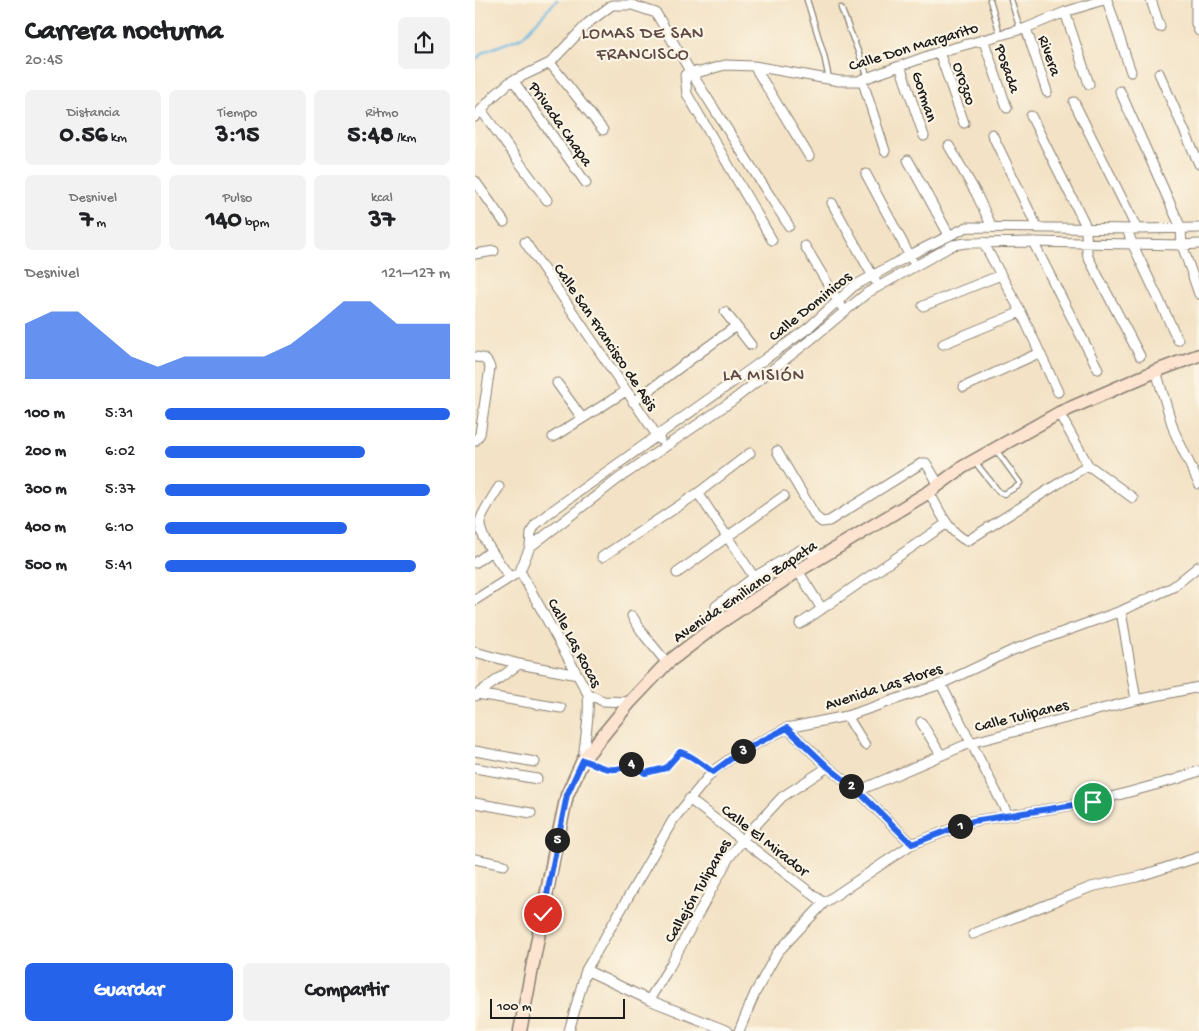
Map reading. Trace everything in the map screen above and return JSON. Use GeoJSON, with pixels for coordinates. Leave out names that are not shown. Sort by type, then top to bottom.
{"type":"FeatureCollection","features":[{"type":"Feature","properties":{"kind":"main road","name":"Avenida Emiliano Zapata"},"geometry":{"type":"LineString","coordinates":[[520,1031],[567,795],[583,760],[630,702],[667,663],[713,627],[821,555],[934,488],[995,449],[1059,413],[1199,355]]}},
{"type":"Feature","properties":{"kind":"street","name":"Calle Don Margarito"},"geometry":{"type":"LineString","coordinates":[[690,71],[700,72],[725,65],[754,66],[829,79],[858,81],[939,52],[1023,28],[1103,0]]}},
{"type":"Feature","properties":{"kind":"street"},"geometry":{"type":"LineString","coordinates":[[1107,0],[1131,72]]}},
{"type":"Feature","properties":{"kind":"street"},"geometry":{"type":"LineString","coordinates":[[1151,0],[1160,27]]}},
{"type":"Feature","properties":{"kind":"street"},"geometry":{"type":"LineString","coordinates":[[1196,0],[1196,24],[1199,31]]}},
{"type":"Feature","properties":{"kind":"street"},"geometry":{"type":"LineString","coordinates":[[547,200],[478,114],[494,96],[513,80],[550,63],[588,23],[612,5],[632,5],[655,13],[789,226]]}},
{"type":"Feature","properties":{"kind":"street"},"geometry":{"type":"LineString","coordinates":[[1065,12],[1089,84]]}},
{"type":"Feature","properties":{"kind":"street","name":"Rivera"},"geometry":{"type":"LineString","coordinates":[[1023,28],[1047,92]]}},
{"type":"Feature","properties":{"kind":"street","name":"Posada"},"geometry":{"type":"LineString","coordinates":[[983,39],[1007,108]]}},
{"type":"Feature","properties":{"kind":"street","name":"Orozco"},"geometry":{"type":"LineString","coordinates":[[939,52],[964,123]]}},
{"type":"Feature","properties":{"kind":"street"},"geometry":{"type":"LineString","coordinates":[[550,63],[603,130]]}},
{"type":"Feature","properties":{"kind":"street"},"geometry":{"type":"LineString","coordinates":[[754,66],[809,156]]}},
{"type":"Feature","properties":{"kind":"street","name":"Gorman"},"geometry":{"type":"LineString","coordinates":[[900,66],[923,136]]}},
{"type":"Feature","properties":{"kind":"street"},"geometry":{"type":"LineString","coordinates":[[690,71],[685,75],[687,94],[772,240]]}},
{"type":"Feature","properties":{"kind":"street"},"geometry":{"type":"LineString","coordinates":[[1159,73],[1199,164]]}},
{"type":"Feature","properties":{"kind":"street"},"geometry":{"type":"LineString","coordinates":[[865,78],[885,151]]}},
{"type":"Feature","properties":{"kind":"street","name":"Privada Chapa"},"geometry":{"type":"LineString","coordinates":[[513,80],[586,183]]}},
{"type":"Feature","properties":{"kind":"street"},"geometry":{"type":"LineString","coordinates":[[1120,91],[1181,228],[1182,245],[1199,294]]}},
{"type":"Feature","properties":{"kind":"street"},"geometry":{"type":"LineString","coordinates":[[1074,102],[1132,229],[1132,243],[1177,340]]}},
{"type":"Feature","properties":{"kind":"street"},"geometry":{"type":"LineString","coordinates":[[1031,116],[1085,222],[1085,242],[1088,257],[1140,356]]}},
{"type":"Feature","properties":{"kind":"street"},"geometry":{"type":"LineString","coordinates":[[992,134],[1037,227]]}},
{"type":"Feature","properties":{"kind":"street"},"geometry":{"type":"LineString","coordinates":[[949,146],[976,193],[992,227]]}},
{"type":"Feature","properties":{"kind":"street"},"geometry":{"type":"LineString","coordinates":[[908,160],[949,235]]}},
{"type":"Feature","properties":{"kind":"street"},"geometry":{"type":"LineString","coordinates":[[866,174],[915,266]]}},
{"type":"Feature","properties":{"kind":"street"},"geometry":{"type":"LineString","coordinates":[[475,181],[504,222]]}},
{"type":"Feature","properties":{"kind":"street"},"geometry":{"type":"LineString","coordinates":[[832,204],[878,287]]}},
{"type":"Feature","properties":{"kind":"street","name":"Calle Dominicos"},"geometry":{"type":"LineString","coordinates":[[520,571],[530,547],[531,533],[535,525],[807,329],[853,286],[949,235],[967,227],[1199,228]]}},
{"type":"Feature","properties":{"kind":"street","name":"Calle San Francisco de Asis"},"geometry":{"type":"LineString","coordinates":[[525,242],[665,447]]}},
{"type":"Feature","properties":{"kind":"street"},"geometry":{"type":"LineString","coordinates":[[983,242],[1021,312],[1058,392]]}},
{"type":"Feature","properties":{"kind":"street","name":"Calle Dominicos"},"geometry":{"type":"LineString","coordinates":[[530,547],[618,479],[732,401],[867,293],[953,245],[983,242],[1199,244]]}},
{"type":"Feature","properties":{"kind":"street"},"geometry":{"type":"LineString","coordinates":[[1033,242],[1098,369]]}},
{"type":"Feature","properties":{"kind":"street"},"geometry":{"type":"LineString","coordinates":[[805,246],[845,312]]}},
{"type":"Feature","properties":{"kind":"street"},"geometry":{"type":"LineString","coordinates":[[475,254],[494,251]]}},
{"type":"Feature","properties":{"kind":"street"},"geometry":{"type":"LineString","coordinates":[[923,306],[1001,275]]}},
{"type":"Feature","properties":{"kind":"street"},"geometry":{"type":"LineString","coordinates":[[725,312],[751,345]]}},
{"type":"Feature","properties":{"kind":"street"},"geometry":{"type":"LineString","coordinates":[[943,344],[1021,312]]}},
{"type":"Feature","properties":{"kind":"street"},"geometry":{"type":"LineString","coordinates":[[633,402],[736,326]]}},
{"type":"Feature","properties":{"kind":"street"},"geometry":{"type":"LineString","coordinates":[[964,387],[1039,353]]}},
{"type":"Feature","properties":{"kind":"street"},"geometry":{"type":"LineString","coordinates":[[475,357],[485,359],[489,363],[490,368],[480,434],[475,441]]}},
{"type":"Feature","properties":{"kind":"street"},"geometry":{"type":"LineString","coordinates":[[763,361],[771,371]]}},
{"type":"Feature","properties":{"kind":"street"},"geometry":{"type":"LineString","coordinates":[[1156,372],[1174,432],[1199,484]]}},
{"type":"Feature","properties":{"kind":"street"},"geometry":{"type":"LineString","coordinates":[[557,383],[582,418]]}},
{"type":"Feature","properties":{"kind":"street"},"geometry":{"type":"LineString","coordinates":[[553,437],[626,392]]}},
{"type":"Feature","properties":{"kind":"street"},"geometry":{"type":"LineString","coordinates":[[1059,413],[1088,465],[1133,498]]}},
{"type":"Feature","properties":{"kind":"street"},"geometry":{"type":"LineString","coordinates":[[777,451],[816,516],[822,522],[829,521],[922,463],[926,463],[929,466],[934,488],[947,524],[956,536],[967,541],[1088,465]]}},
{"type":"Feature","properties":{"kind":"street"},"geometry":{"type":"LineString","coordinates":[[602,557],[698,493],[750,453]]}},
{"type":"Feature","properties":{"kind":"street"},"geometry":{"type":"LineString","coordinates":[[499,487],[480,521],[481,529],[491,552],[511,578]]}},
{"type":"Feature","properties":{"kind":"street"},"geometry":{"type":"LineString","coordinates":[[698,493],[754,577]]}},
{"type":"Feature","properties":{"kind":"street"},"geometry":{"type":"LineString","coordinates":[[677,573],[785,496]]}},
{"type":"Feature","properties":{"kind":"street"},"geometry":{"type":"LineString","coordinates":[[799,624],[947,524]]}},
{"type":"Feature","properties":{"kind":"street"},"geometry":{"type":"LineString","coordinates":[[713,627],[716,606],[754,577],[800,550],[821,555]]}},
{"type":"Feature","properties":{"kind":"street"},"geometry":{"type":"LineString","coordinates":[[475,563],[491,552]]}},
{"type":"Feature","properties":{"kind":"street","name":"Avenida Las Flores"},"geometry":{"type":"LineString","coordinates":[[569,1031],[586,970],[673,820],[713,772],[740,752],[787,728],[847,716],[941,684],[1013,650],[1121,611],[1173,587],[1199,566]]}},
{"type":"Feature","properties":{"kind":"street"},"geometry":{"type":"LineString","coordinates":[[475,600],[520,571]]}},
{"type":"Feature","properties":{"kind":"street","name":"Calle Las Rocas"},"geometry":{"type":"LineString","coordinates":[[520,571],[588,694],[590,712],[583,760]]}},
{"type":"Feature","properties":{"kind":"street"},"geometry":{"type":"LineString","coordinates":[[798,571],[822,609]]}},
{"type":"Feature","properties":{"kind":"street"},"geometry":{"type":"LineString","coordinates":[[1121,611],[1136,700]]}},
{"type":"Feature","properties":{"kind":"street"},"geometry":{"type":"LineString","coordinates":[[632,616],[644,635],[667,663]]}},
{"type":"Feature","properties":{"kind":"street"},"geometry":{"type":"LineString","coordinates":[[475,652],[519,664],[578,675]]}},
{"type":"Feature","properties":{"kind":"street"},"geometry":{"type":"LineString","coordinates":[[476,695],[519,664]]}},
{"type":"Feature","properties":{"kind":"street"},"geometry":{"type":"LineString","coordinates":[[941,684],[1008,815]]}},
{"type":"Feature","properties":{"kind":"street","name":"Calle Tulipanes"},"geometry":{"type":"LineString","coordinates":[[858,791],[971,742],[1136,700],[1199,687]]}},
{"type":"Feature","properties":{"kind":"street"},"geometry":{"type":"LineString","coordinates":[[588,694],[603,701],[630,702]]}},
{"type":"Feature","properties":{"kind":"street"},"geometry":{"type":"LineString","coordinates":[[476,695],[561,708]]}},
{"type":"Feature","properties":{"kind":"street"},"geometry":{"type":"LineString","coordinates":[[847,716],[865,745]]}},
{"type":"Feature","properties":{"kind":"street"},"geometry":{"type":"LineString","coordinates":[[921,722],[941,755]]}},
{"type":"Feature","properties":{"kind":"street"},"geometry":{"type":"LineString","coordinates":[[787,728],[828,767],[858,791],[912,844]]}},
{"type":"Feature","properties":{"kind":"street"},"geometry":{"type":"LineString","coordinates":[[475,751],[535,762]]}},
{"type":"Feature","properties":{"kind":"street","name":"Callejón Tulipanes"},"geometry":{"type":"LineString","coordinates":[[649,1000],[670,966],[728,859],[743,839],[782,797],[828,767]]}},
{"type":"Feature","properties":{"kind":"street"},"geometry":{"type":"LineString","coordinates":[[475,768],[537,779]]}},
{"type":"Feature","properties":{"kind":"street"},"geometry":{"type":"LineString","coordinates":[[739,1031],[755,993],[777,953],[824,903],[912,844],[973,821],[1093,802],[1177,779],[1199,771]]}},
{"type":"Feature","properties":{"kind":"street","name":"Calle El Mirador"},"geometry":{"type":"LineString","coordinates":[[689,799],[824,903]]}},
{"type":"Feature","properties":{"kind":"street"},"geometry":{"type":"LineString","coordinates":[[475,803],[531,813]]}},
{"type":"Feature","properties":{"kind":"street"},"geometry":{"type":"LineString","coordinates":[[973,934],[1091,887],[1137,877],[1199,857]]}},
{"type":"Feature","properties":{"kind":"street"},"geometry":{"type":"LineString","coordinates":[[475,859],[504,865]]}},
{"type":"Feature","properties":{"kind":"street"},"geometry":{"type":"LineString","coordinates":[[586,970],[649,1000],[729,1031]]}},
{"type":"Feature","properties":{"kind":"lane"},"geometry":{"type":"LineString","coordinates":[[807,0],[829,79]]}},
{"type":"Feature","properties":{"kind":"lane"},"geometry":{"type":"LineString","coordinates":[[990,0],[1000,34]]}},
{"type":"Feature","properties":{"kind":"lane"},"geometry":{"type":"LineString","coordinates":[[1011,0],[1023,28]]}},
{"type":"Feature","properties":{"kind":"lane"},"geometry":{"type":"LineString","coordinates":[[841,8],[865,78]]}},
{"type":"Feature","properties":{"kind":"lane"},"geometry":{"type":"LineString","coordinates":[[975,461],[999,492],[1004,494],[1018,486],[1019,483],[995,449]]}},
{"type":"Feature","properties":{"kind":"path"},"geometry":{"type":"LineString","coordinates":[[583,760],[611,770],[624,768],[632,764],[645,773],[666,768],[680,752],[691,756],[713,772]]}},
{"type":"Feature","properties":{"kind":"waterway"},"geometry":{"type":"LineString","coordinates":[[475,60],[486,51],[522,37],[557,0]]}},
{"type":"Feature","properties":{"kind":"district","name":"LOMAS DE SAN FRANCISCO"},"geometry":{"type":"Point","coordinates":[643,42]}},
{"type":"Feature","properties":{"kind":"district","name":"LA MISIÓN"},"geometry":{"type":"Point","coordinates":[764,374]}},
{"type":"Feature","properties":{"kind":"route"},"geometry":{"type":"LineString","coordinates":[[543,914],[567,795],[583,760],[611,770],[624,768],[632,764],[645,773],[666,768],[680,752],[691,756],[713,772],[740,752],[787,728],[828,767],[858,791],[912,844],[973,821],[1093,802]]}}]}
